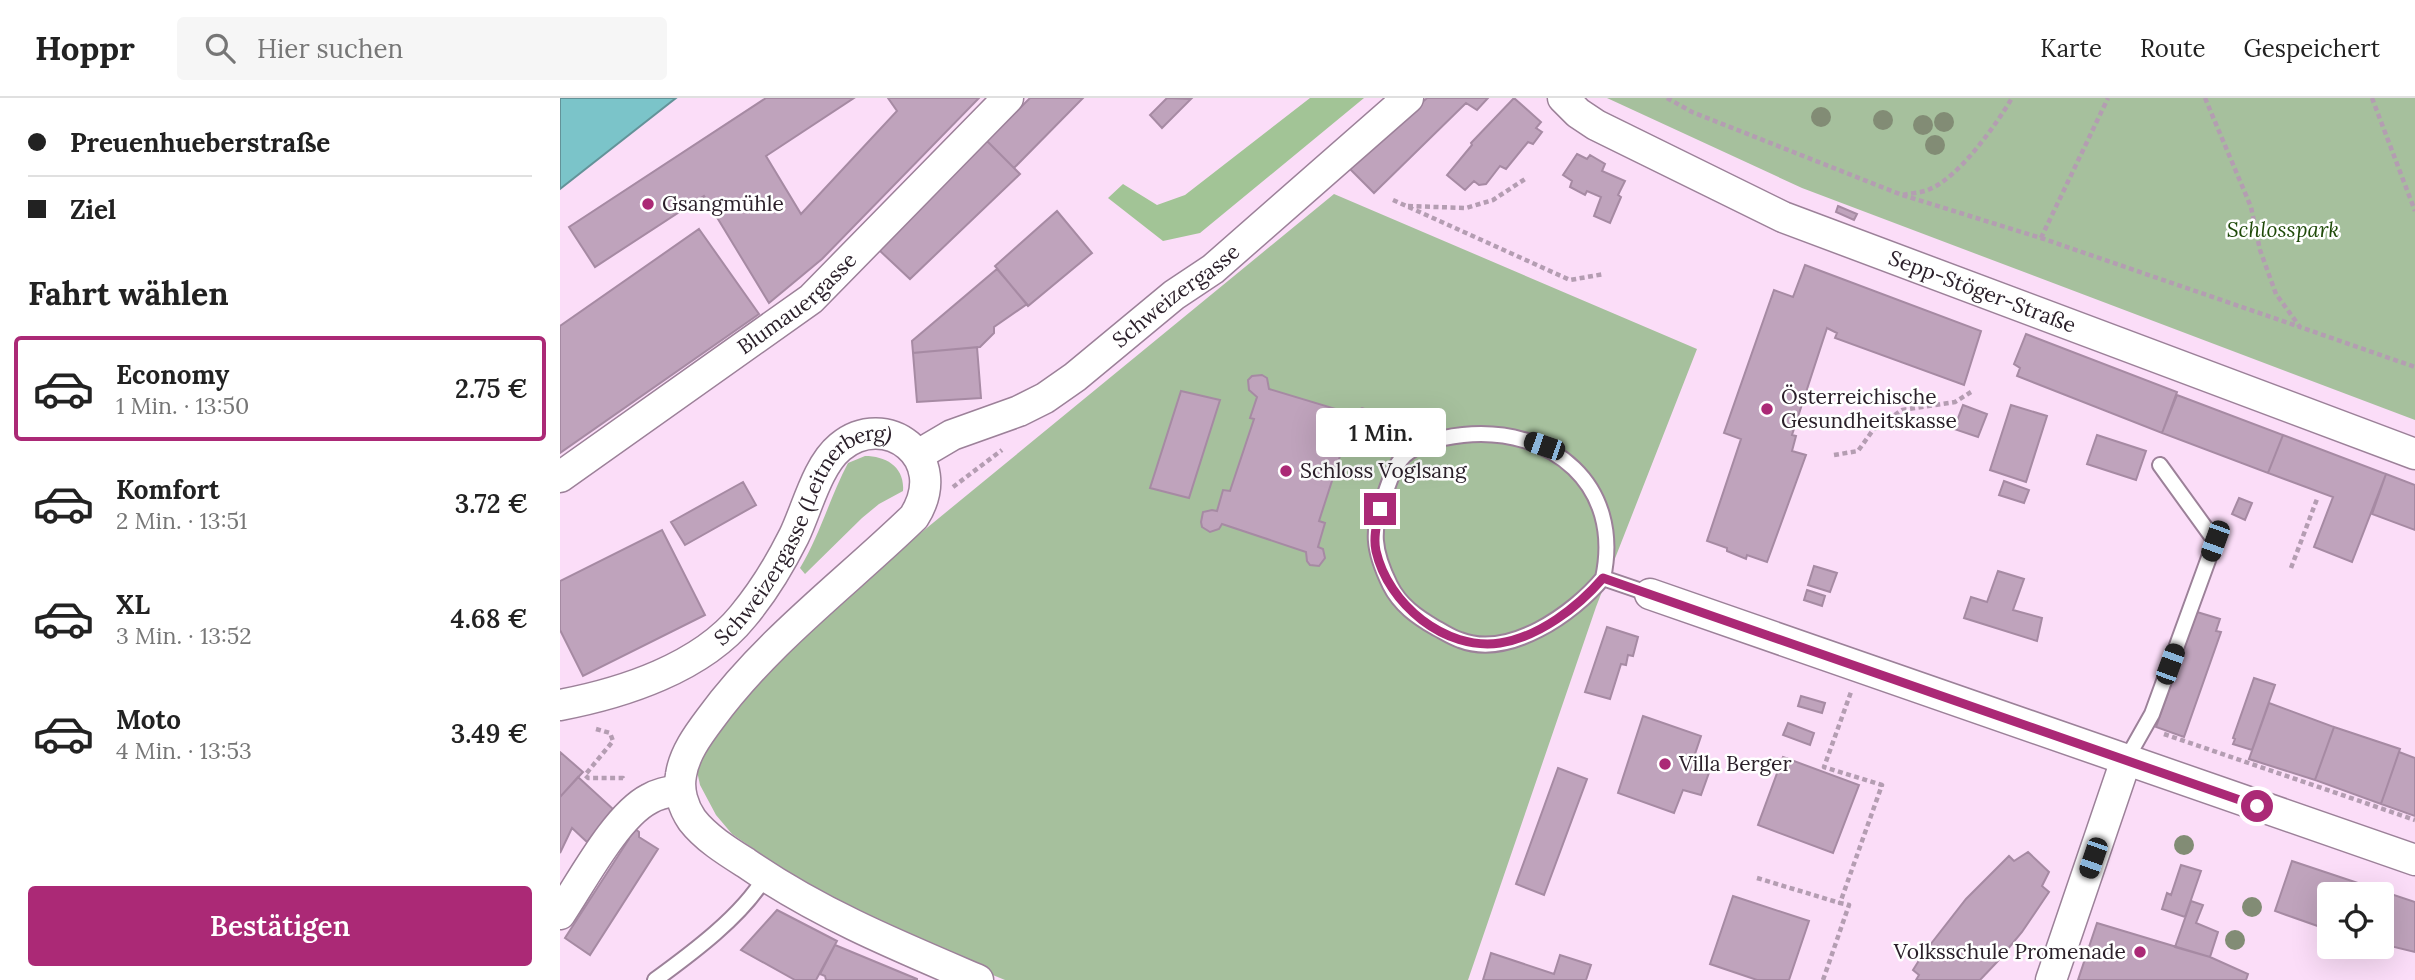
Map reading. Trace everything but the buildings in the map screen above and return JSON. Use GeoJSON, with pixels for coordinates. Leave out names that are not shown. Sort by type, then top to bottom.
{"type":"FeatureCollection","features":[{"type":"Feature","properties":{"kind":"street","name":"Blumauergasse"},"geometry":{"type":"LineString","coordinates":[[560,477],[811,299],[1008,98]]}},
{"type":"Feature","properties":{"kind":"street","name":"Schweizergasse"},"geometry":{"type":"LineString","coordinates":[[918,455],[952,435],[1019,411],[1045,398],[1075,377],[1174,295],[1213,269],[1408,98]]}},
{"type":"Feature","properties":{"kind":"street","name":"Sepp-Stöger-Straße"},"geometry":{"type":"LineString","coordinates":[[1564,98],[1578,113],[1596,125],[1783,217],[2415,454]]}},
{"type":"Feature","properties":{"kind":"street","name":"Schweizergasse (Leitnerberg)"},"geometry":{"type":"LineString","coordinates":[[560,705],[631,687],[660,676],[719,640],[742,618],[780,562],[820,475],[840,446],[870,434],[889,436],[906,444],[918,455],[927,485],[923,502]]}},
{"type":"Feature","properties":{"kind":"street"},"geometry":{"type":"LineString","coordinates":[[923,502],[914,517],[809,612],[720,705],[686,756],[680,790],[684,804],[700,829],[765,877],[822,910],[978,980]]}},
{"type":"Feature","properties":{"kind":"street"},"geometry":{"type":"LineString","coordinates":[[1650,594],[2415,860]]}},
{"type":"Feature","properties":{"kind":"street"},"geometry":{"type":"LineString","coordinates":[[2051,980],[2126,760]]}},
{"type":"Feature","properties":{"kind":"street"},"geometry":{"type":"LineString","coordinates":[[560,914],[617,828],[630,814],[646,800],[680,790]]}},
{"type":"Feature","properties":{"kind":"lane"},"geometry":{"type":"LineString","coordinates":[[1499,434],[1544,446],[1574,468],[1589,485],[1599,503],[1608,556],[1603,578],[1588,596],[1531,633],[1497,643],[1461,641],[1417,617],[1394,593],[1381,565],[1374,537],[1380,509],[1396,466],[1406,454],[1424,444],[1458,436],[1499,434]]}},
{"type":"Feature","properties":{"kind":"lane"},"geometry":{"type":"LineString","coordinates":[[2126,760],[2152,714],[2215,541],[2160,465]]}},
{"type":"Feature","properties":{"kind":"lane"},"geometry":{"type":"LineString","coordinates":[[1603,578],[1650,594]]}},
{"type":"Feature","properties":{"kind":"lane"},"geometry":{"type":"LineString","coordinates":[[656,980],[752,899],[765,877]]}},
{"type":"Feature","properties":{"kind":"path"},"geometry":{"type":"LineString","coordinates":[[1667,98],[1692,112],[1902,195],[2041,239],[2415,367]]}},
{"type":"Feature","properties":{"kind":"path"},"geometry":{"type":"LineString","coordinates":[[1902,195],[1930,189],[1955,172],[1999,120],[2012,98]]}},
{"type":"Feature","properties":{"kind":"path"},"geometry":{"type":"LineString","coordinates":[[2041,239],[2108,98]]}},
{"type":"Feature","properties":{"kind":"path"},"geometry":{"type":"LineString","coordinates":[[2205,98],[2251,207],[2260,250],[2276,294],[2300,327]]}},
{"type":"Feature","properties":{"kind":"path"},"geometry":{"type":"LineString","coordinates":[[2372,98],[2415,211]]}},
{"type":"Feature","properties":{"kind":"path"},"geometry":{"type":"LineString","coordinates":[[1406,206],[1450,209],[1479,206],[1525,179]]}},
{"type":"Feature","properties":{"kind":"path"},"geometry":{"type":"LineString","coordinates":[[1393,201],[1570,280],[1605,274]]}},
{"type":"Feature","properties":{"kind":"path"},"geometry":{"type":"LineString","coordinates":[[1834,455],[1858,451],[1873,430],[1902,410],[1955,402],[1971,392]]}},
{"type":"Feature","properties":{"kind":"path"},"geometry":{"type":"LineString","coordinates":[[923,502],[951,489],[1004,448]]}},
{"type":"Feature","properties":{"kind":"path"},"geometry":{"type":"LineString","coordinates":[[2291,568],[2317,499]]}},
{"type":"Feature","properties":{"kind":"path"},"geometry":{"type":"LineString","coordinates":[[1840,903],[1882,785],[1825,766],[1859,668]]}},
{"type":"Feature","properties":{"kind":"path"},"geometry":{"type":"LineString","coordinates":[[2147,722],[2156,731],[2415,820]]}},
{"type":"Feature","properties":{"kind":"path"},"geometry":{"type":"LineString","coordinates":[[589,728],[610,733],[613,741],[585,775],[588,778],[623,778],[625,782],[621,790]]}},
{"type":"Feature","properties":{"kind":"path"},"geometry":{"type":"LineString","coordinates":[[1757,878],[1849,905],[1823,980]]}},
{"type":"Feature","properties":{"kind":"green space","name":"Schlosspark"},"geometry":{"type":"Polygon","coordinates":[[[1607,98],[2415,98],[2415,420],[1802,188],[1607,98]]]}},
{"type":"Feature","properties":{"kind":"green space"},"geometry":{"type":"Polygon","coordinates":[[[1334,194],[1697,349],[1596,607],[1468,980],[1005,980],[902,938],[843,910],[732,834],[716,815],[700,785],[697,771],[716,723],[839,600],[1334,194]]]}},
{"type":"Feature","properties":{"kind":"green space"},"geometry":{"type":"Polygon","coordinates":[[[865,456],[880,458],[893,464],[901,475],[903,491],[879,504],[862,518],[805,574],[800,568],[848,463],[865,456]]]}},
{"type":"Feature","properties":{"kind":"shaded area"},"geometry":{"type":"Polygon","coordinates":[[[560,98],[676,98],[560,189],[560,98]]]}},
{"type":"Feature","properties":{"kind":"shaded area"},"geometry":{"type":"Polygon","coordinates":[[[1310,98],[1364,98],[1200,233],[1163,241],[1108,198],[1123,184],[1157,205],[1185,195],[1310,98]]]}},
{"type":"Feature","properties":{"kind":"place","name":"Gsangmühle"},"geometry":{"type":"Point","coordinates":[648,204]}},
{"type":"Feature","properties":{"kind":"place","name":"Österreichische Gesundheitskasse"},"geometry":{"type":"Point","coordinates":[1767,409]}},
{"type":"Feature","properties":{"kind":"place","name":"Schloss Voglsang"},"geometry":{"type":"Point","coordinates":[1286,471]}},
{"type":"Feature","properties":{"kind":"place","name":"Villa Berger"},"geometry":{"type":"Point","coordinates":[1665,764]}},
{"type":"Feature","properties":{"kind":"place","name":"Volksschule Promenade"},"geometry":{"type":"Point","coordinates":[2140,952]}},
{"type":"Feature","properties":{"kind":"route"},"geometry":{"type":"LineString","coordinates":[[1380,509],[1374,537],[1376,552],[1394,593],[1417,617],[1461,641],[1497,643],[1515,640],[1531,633],[1588,596],[1603,578],[2257,806]]}}]}
